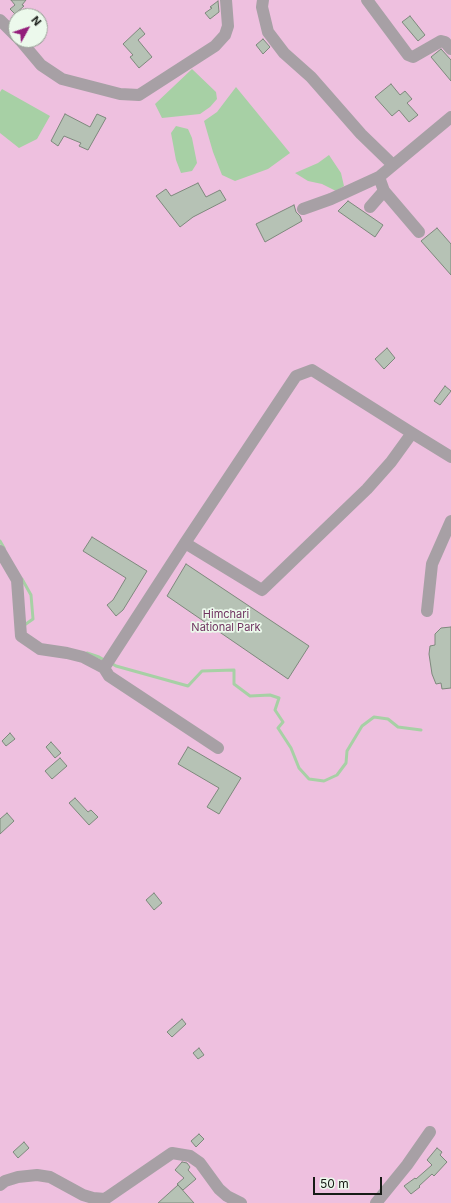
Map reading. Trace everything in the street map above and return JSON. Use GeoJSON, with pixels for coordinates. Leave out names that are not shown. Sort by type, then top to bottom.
{"type":"FeatureCollection","features":[{"type":"Feature","properties":{"kind":"street"},"geometry":{"type":"LineString","coordinates":[[27,48],[41,65],[62,79],[120,94],[139,95],[215,46],[225,35],[228,26],[226,0]]}},
{"type":"Feature","properties":{"kind":"street"},"geometry":{"type":"LineString","coordinates":[[263,0],[262,8],[268,32],[284,53],[311,77],[361,134],[393,166]]}},
{"type":"Feature","properties":{"kind":"street"},"geometry":{"type":"LineString","coordinates":[[367,0],[408,55],[413,57],[441,41],[445,42],[451,49]]}},
{"type":"Feature","properties":{"kind":"street"},"geometry":{"type":"LineString","coordinates":[[0,20],[8,28]]}},
{"type":"Feature","properties":{"kind":"street"},"geometry":{"type":"LineString","coordinates":[[303,209],[331,199],[379,177],[451,117]]}},
{"type":"Feature","properties":{"kind":"street"},"geometry":{"type":"LineString","coordinates":[[379,177],[384,191],[419,232]]}},
{"type":"Feature","properties":{"kind":"street"},"geometry":{"type":"LineString","coordinates":[[370,207],[384,191]]}},
{"type":"Feature","properties":{"kind":"street"},"geometry":{"type":"LineString","coordinates":[[104,668],[296,376],[312,370],[451,457]]}},
{"type":"Feature","properties":{"kind":"street"},"geometry":{"type":"LineString","coordinates":[[185,543],[262,590],[367,489],[391,462],[412,434]]}},
{"type":"Feature","properties":{"kind":"street"},"geometry":{"type":"LineString","coordinates":[[427,611],[432,564],[451,521]]}},
{"type":"Feature","properties":{"kind":"street"},"geometry":{"type":"LineString","coordinates":[[0,551],[17,580],[20,636],[40,649],[84,657],[104,668],[110,676],[218,748]]}},
{"type":"Feature","properties":{"kind":"street"},"geometry":{"type":"LineString","coordinates":[[376,1203],[407,1165],[430,1132]]}},
{"type":"Feature","properties":{"kind":"street"},"geometry":{"type":"LineString","coordinates":[[0,1185],[5,1181],[18,1177],[37,1175],[50,1177],[82,1195],[105,1199],[172,1153],[190,1156],[200,1163],[219,1189],[227,1196],[240,1203]]}},
{"type":"Feature","properties":{"kind":"green space","name":"Himchari National Park"},"geometry":{"type":"Polygon","coordinates":[[[0,0],[451,0],[451,1203],[0,1203],[0,0]]]}},
{"type":"Feature","properties":{"kind":"shaded area"},"geometry":{"type":"Polygon","coordinates":[[[192,69],[216,92],[217,99],[210,107],[200,114],[162,118],[155,104],[192,69]]]}},
{"type":"Feature","properties":{"kind":"shaded area"},"geometry":{"type":"Polygon","coordinates":[[[236,87],[290,153],[268,169],[235,181],[222,175],[213,152],[204,121],[217,112],[236,87]]]}},
{"type":"Feature","properties":{"kind":"shaded area"},"geometry":{"type":"Polygon","coordinates":[[[2,89],[50,116],[37,139],[19,148],[0,133],[0,92],[2,89]]]}},
{"type":"Feature","properties":{"kind":"shaded area"},"geometry":{"type":"Polygon","coordinates":[[[176,126],[188,129],[192,138],[197,163],[192,171],[181,173],[176,160],[171,133],[176,126]]]}},
{"type":"Feature","properties":{"kind":"shaded area"},"geometry":{"type":"Polygon","coordinates":[[[329,155],[341,173],[344,186],[336,191],[322,184],[308,181],[295,173],[318,163],[329,155]]]}},
{"type":"Feature","properties":{"kind":"building"},"geometry":{"type":"Polygon","coordinates":[[[11,0],[26,0],[22,8],[11,8],[15,5],[11,0]]]}},
{"type":"Feature","properties":{"kind":"building"},"geometry":{"type":"Polygon","coordinates":[[[218,1],[219,12],[210,19],[205,13],[218,1]]]}},
{"type":"Feature","properties":{"kind":"building"},"geometry":{"type":"Polygon","coordinates":[[[410,16],[425,35],[418,41],[402,22],[410,16]]]}},
{"type":"Feature","properties":{"kind":"building"},"geometry":{"type":"Polygon","coordinates":[[[140,28],[145,34],[138,40],[152,57],[139,68],[130,57],[133,55],[123,44],[140,28]]]}},
{"type":"Feature","properties":{"kind":"building"},"geometry":{"type":"Polygon","coordinates":[[[263,39],[270,47],[263,54],[256,45],[263,39]]]}},
{"type":"Feature","properties":{"kind":"building"},"geometry":{"type":"Polygon","coordinates":[[[441,49],[451,60],[451,81],[431,57],[441,49]]]}},
{"type":"Feature","properties":{"kind":"building"},"geometry":{"type":"Polygon","coordinates":[[[391,84],[400,95],[405,91],[412,99],[407,103],[418,115],[409,122],[399,110],[392,116],[375,97],[391,84]]]}},
{"type":"Feature","properties":{"kind":"building"},"geometry":{"type":"Polygon","coordinates":[[[65,114],[90,127],[97,114],[106,118],[88,150],[79,146],[81,143],[64,136],[58,146],[51,141],[65,114]]]}},
{"type":"Feature","properties":{"kind":"building"},"geometry":{"type":"Polygon","coordinates":[[[198,183],[206,197],[220,190],[226,200],[193,217],[180,227],[156,196],[166,189],[171,196],[198,183]]]}},
{"type":"Feature","properties":{"kind":"building"},"geometry":{"type":"Polygon","coordinates":[[[348,201],[383,225],[375,237],[338,211],[348,201]]]}},
{"type":"Feature","properties":{"kind":"building"},"geometry":{"type":"Polygon","coordinates":[[[294,205],[296,212],[302,221],[265,242],[256,224],[294,205]]]}},
{"type":"Feature","properties":{"kind":"building"},"geometry":{"type":"Polygon","coordinates":[[[437,228],[451,244],[451,275],[421,241],[437,228]]]}},
{"type":"Feature","properties":{"kind":"building"},"geometry":{"type":"Polygon","coordinates":[[[387,348],[395,358],[384,369],[375,359],[387,348]]]}},
{"type":"Feature","properties":{"kind":"building"},"geometry":{"type":"Polygon","coordinates":[[[445,386],[451,391],[440,405],[434,401],[445,386]]]}},
{"type":"Feature","properties":{"kind":"building"},"geometry":{"type":"Polygon","coordinates":[[[92,537],[147,571],[123,610],[116,616],[107,605],[113,600],[126,578],[83,551],[92,537]]]}},
{"type":"Feature","properties":{"kind":"building"},"geometry":{"type":"Polygon","coordinates":[[[186,564],[309,646],[288,679],[167,596],[186,564]]]}},
{"type":"Feature","properties":{"kind":"building"},"geometry":{"type":"Polygon","coordinates":[[[451,627],[451,688],[442,689],[441,683],[436,684],[432,674],[429,654],[430,646],[435,645],[435,634],[441,628],[451,627]]]}},
{"type":"Feature","properties":{"kind":"building"},"geometry":{"type":"Polygon","coordinates":[[[10,733],[15,739],[6,746],[2,741],[10,733]]]}},
{"type":"Feature","properties":{"kind":"building"},"geometry":{"type":"Polygon","coordinates":[[[51,742],[61,753],[55,758],[46,747],[51,742]]]}},
{"type":"Feature","properties":{"kind":"building"},"geometry":{"type":"Polygon","coordinates":[[[188,747],[241,778],[219,814],[207,807],[219,788],[178,764],[188,747]]]}},
{"type":"Feature","properties":{"kind":"building"},"geometry":{"type":"Polygon","coordinates":[[[60,758],[67,766],[52,779],[45,771],[60,758]]]}},
{"type":"Feature","properties":{"kind":"building"},"geometry":{"type":"Polygon","coordinates":[[[75,798],[88,812],[91,810],[98,817],[89,825],[69,803],[75,798]]]}},
{"type":"Feature","properties":{"kind":"building"},"geometry":{"type":"Polygon","coordinates":[[[7,813],[14,821],[0,834],[0,819],[7,813]]]}},
{"type":"Feature","properties":{"kind":"building"},"geometry":{"type":"Polygon","coordinates":[[[154,893],[162,903],[154,910],[146,900],[154,893]]]}},
{"type":"Feature","properties":{"kind":"building"},"geometry":{"type":"Polygon","coordinates":[[[182,1019],[186,1024],[172,1037],[167,1032],[182,1019]]]}},
{"type":"Feature","properties":{"kind":"building"},"geometry":{"type":"Polygon","coordinates":[[[199,1048],[204,1055],[198,1059],[193,1053],[199,1048]]]}},
{"type":"Feature","properties":{"kind":"building"},"geometry":{"type":"Polygon","coordinates":[[[199,1134],[204,1139],[196,1147],[191,1141],[199,1134]]]}},
{"type":"Feature","properties":{"kind":"building"},"geometry":{"type":"Polygon","coordinates":[[[24,1142],[29,1148],[18,1158],[13,1152],[24,1142]]]}},
{"type":"Feature","properties":{"kind":"building"},"geometry":{"type":"Polygon","coordinates":[[[437,1148],[442,1152],[440,1155],[447,1162],[434,1176],[432,1174],[411,1194],[404,1186],[415,1178],[416,1179],[432,1165],[427,1160],[437,1148]]]}},
{"type":"Feature","properties":{"kind":"building"},"geometry":{"type":"Polygon","coordinates":[[[182,1162],[187,1163],[190,1167],[188,1170],[196,1179],[183,1190],[177,1184],[184,1178],[175,1170],[182,1162]]]}},
{"type":"Feature","properties":{"kind":"building"},"geometry":{"type":"Polygon","coordinates":[[[178,1185],[194,1203],[158,1203],[178,1185]]]}},
{"type":"Feature","properties":{"kind":"waterway"},"geometry":{"type":"LineString","coordinates":[[0,541],[4,548]]}},
{"type":"Feature","properties":{"kind":"waterway"},"geometry":{"type":"LineString","coordinates":[[22,579],[31,595],[33,619],[23,626]]}},
{"type":"Feature","properties":{"kind":"waterway"},"geometry":{"type":"LineString","coordinates":[[87,653],[106,661]]}},
{"type":"Feature","properties":{"kind":"waterway"},"geometry":{"type":"LineString","coordinates":[[111,663],[116,666],[188,686],[202,671],[234,670],[234,684],[250,696],[270,695],[279,698],[275,710],[283,722],[278,728],[291,748],[299,768],[309,779],[324,781],[337,775],[346,763],[347,751],[362,726],[374,717],[388,719],[398,727],[421,730]]}}]}
